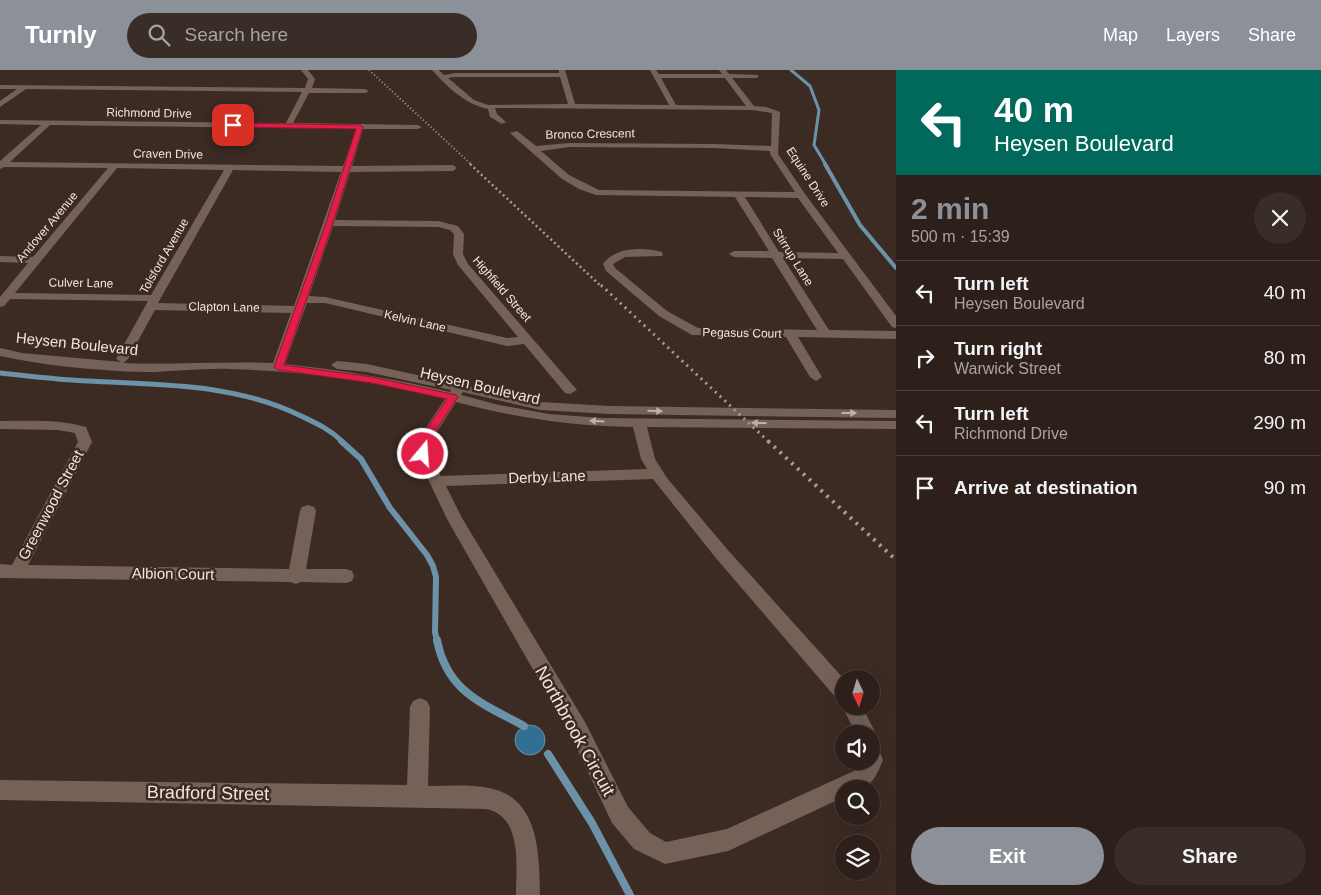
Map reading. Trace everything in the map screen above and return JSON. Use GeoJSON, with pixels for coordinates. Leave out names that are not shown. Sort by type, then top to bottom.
{"type":"FeatureCollection","features":[{"type":"Feature","properties":{"kind":"street"},"geometry":{"type":"LineString","coordinates":[[288,126],[308,91],[312,79],[304,70]]}},
{"type":"Feature","properties":{"kind":"street"},"geometry":{"type":"LineString","coordinates":[[435,70],[474,103],[491,108],[493,115],[502,122]]}},
{"type":"Feature","properties":{"kind":"street"},"geometry":{"type":"LineString","coordinates":[[443,77],[491,72],[563,72],[572,107]]}},
{"type":"Feature","properties":{"kind":"street"},"geometry":{"type":"LineString","coordinates":[[674,108],[654,73],[725,73],[756,76]]}},
{"type":"Feature","properties":{"kind":"street"},"geometry":{"type":"LineString","coordinates":[[725,73],[752,108]]}},
{"type":"Feature","properties":{"kind":"street"},"geometry":{"type":"LineString","coordinates":[[0,87],[365,91]]}},
{"type":"Feature","properties":{"kind":"street"},"geometry":{"type":"LineString","coordinates":[[0,105],[23,88]]}},
{"type":"Feature","properties":{"kind":"street","name":"Equine Drive"},"geometry":{"type":"LineString","coordinates":[[491,108],[496,106],[752,108],[766,109],[776,114],[774,154],[896,324]]}},
{"type":"Feature","properties":{"kind":"street","name":"Richmond Drive"},"geometry":{"type":"LineString","coordinates":[[0,122],[418,127]]}},
{"type":"Feature","properties":{"kind":"street"},"geometry":{"type":"LineString","coordinates":[[1,165],[48,123]]}},
{"type":"Feature","properties":{"kind":"street"},"geometry":{"type":"LineString","coordinates":[[280,363],[360,127]]}},
{"type":"Feature","properties":{"kind":"street"},"geometry":{"type":"LineString","coordinates":[[514,132],[537,151]]}},
{"type":"Feature","properties":{"kind":"street","name":"Bronco Crescent"},"geometry":{"type":"LineString","coordinates":[[774,149],[714,146],[569,145],[540,147],[537,151],[555,168],[587,190],[611,193],[801,194]]}},
{"type":"Feature","properties":{"kind":"street","name":"Craven Drive"},"geometry":{"type":"LineString","coordinates":[[1,165],[345,169],[453,168]]}},
{"type":"Feature","properties":{"kind":"street","name":"Andover Avenue"},"geometry":{"type":"LineString","coordinates":[[4,300],[114,166]]}},
{"type":"Feature","properties":{"kind":"street","name":"Tolsford Avenue"},"geometry":{"type":"LineString","coordinates":[[122,359],[230,167]]}},
{"type":"Feature","properties":{"kind":"street","name":"Stirrup Lane"},"geometry":{"type":"LineString","coordinates":[[738,194],[825,334]]}},
{"type":"Feature","properties":{"kind":"street","name":"Highfield Street"},"geometry":{"type":"LineString","coordinates":[[329,223],[438,224],[454,228],[459,234],[458,254],[462,266],[570,390]]}},
{"type":"Feature","properties":{"kind":"street","name":"Pegasus Court"},"geometry":{"type":"LineString","coordinates":[[658,254],[619,254],[612,257],[608,264],[610,269],[685,329],[696,332],[896,334]]}},
{"type":"Feature","properties":{"kind":"street"},"geometry":{"type":"LineString","coordinates":[[734,254],[846,256]]}},
{"type":"Feature","properties":{"kind":"street"},"geometry":{"type":"LineString","coordinates":[[0,259],[35,260]]}},
{"type":"Feature","properties":{"kind":"street","name":"Culver Lane"},"geometry":{"type":"LineString","coordinates":[[4,300],[153,302]]}},
{"type":"Feature","properties":{"kind":"street","name":"Kelvin Lane"},"geometry":{"type":"LineString","coordinates":[[300,304],[325,300],[507,342],[528,340]]}},
{"type":"Feature","properties":{"kind":"street","name":"Clapton Lane"},"geometry":{"type":"LineString","coordinates":[[153,302],[300,304]]}},
{"type":"Feature","properties":{"kind":"street"},"geometry":{"type":"LineString","coordinates":[[790,334],[816,377]]}},
{"type":"Feature","properties":{"kind":"street","name":"Heysen Boulevard"},"geometry":{"type":"LineString","coordinates":[[0,343],[29,349],[122,359],[280,363],[372,380],[540,406],[610,410],[896,414]]}},
{"type":"Feature","properties":{"kind":"street","name":"Heysen Boulevard"},"geometry":{"type":"LineString","coordinates":[[0,352],[22,357],[79,363],[153,368],[280,363]]}},
{"type":"Feature","properties":{"kind":"street","name":"Heysen Boulevard"},"geometry":{"type":"LineString","coordinates":[[456,392],[499,410],[549,418],[639,422],[896,425]]}},
{"type":"Feature","properties":{"kind":"street","name":"Northbrook Circuit"},"geometry":{"type":"LineString","coordinates":[[456,392],[426,438],[423,454],[455,520],[578,729],[620,814],[642,841],[665,853],[728,840],[863,776],[867,770]]}},
{"type":"Feature","properties":{"kind":"street"},"geometry":{"type":"LineString","coordinates":[[639,422],[648,458],[662,482],[721,553],[835,683]]}},
{"type":"Feature","properties":{"kind":"street","name":"Greenwood Street"},"geometry":{"type":"LineString","coordinates":[[0,425],[58,426],[81,430],[85,442],[8,571]]}},
{"type":"Feature","properties":{"kind":"street","name":"Derby Lane"},"geometry":{"type":"LineString","coordinates":[[436,481],[657,474]]}},
{"type":"Feature","properties":{"kind":"street"},"geometry":{"type":"LineString","coordinates":[[296,577],[308,511]]}},
{"type":"Feature","properties":{"kind":"street","name":"Albion Court"},"geometry":{"type":"LineString","coordinates":[[8,571],[296,577],[346,576]]}},
{"type":"Feature","properties":{"kind":"street"},"geometry":{"type":"LineString","coordinates":[[417,796],[420,707]]}},
{"type":"Feature","properties":{"kind":"street","name":"Bradford Street"},"geometry":{"type":"LineString","coordinates":[[0,790],[478,796],[501,802],[516,814],[525,837],[528,895]]}},
{"type":"Feature","properties":{"kind":"water"},"geometry":{"type":"Polygon","coordinates":[[[530,725],[541,729],[545,740],[541,751],[530,755],[519,751],[515,740],[519,729],[530,725]]]}},
{"type":"Feature","properties":{"kind":"waterway"},"geometry":{"type":"LineString","coordinates":[[791,70],[810,86],[819,110],[814,145],[826,165]]}},
{"type":"Feature","properties":{"kind":"waterway"},"geometry":{"type":"LineString","coordinates":[[825,164],[860,225],[896,268]]}},
{"type":"Feature","properties":{"kind":"waterway"},"geometry":{"type":"LineString","coordinates":[[0,373],[66,380],[170,385],[223,391],[276,405],[318,424],[343,442]]}},
{"type":"Feature","properties":{"kind":"waterway"},"geometry":{"type":"LineString","coordinates":[[341,441],[361,459],[390,508],[427,555],[433,566],[436,577],[435,632],[437,641]]}},
{"type":"Feature","properties":{"kind":"waterway"},"geometry":{"type":"LineString","coordinates":[[437,640],[442,658],[449,672],[468,694],[524,726]]}},
{"type":"Feature","properties":{"kind":"waterway"},"geometry":{"type":"LineString","coordinates":[[548,754],[592,823],[630,895]]}},
{"type":"Feature","properties":{"kind":"railway"},"geometry":{"type":"LineString","coordinates":[[369,70],[472,165]]}},
{"type":"Feature","properties":{"kind":"railway"},"geometry":{"type":"LineString","coordinates":[[470,164],[602,287]]}},
{"type":"Feature","properties":{"kind":"railway"},"geometry":{"type":"LineString","coordinates":[[601,285],[769,442]]}},
{"type":"Feature","properties":{"kind":"railway"},"geometry":{"type":"LineString","coordinates":[[768,441],[896,560]]}},
{"type":"Feature","properties":{"kind":"route"},"geometry":{"type":"LineString","coordinates":[[233,125],[360,127],[329,223],[278,367],[372,380],[453,397],[426,438],[423,454]]}}]}
